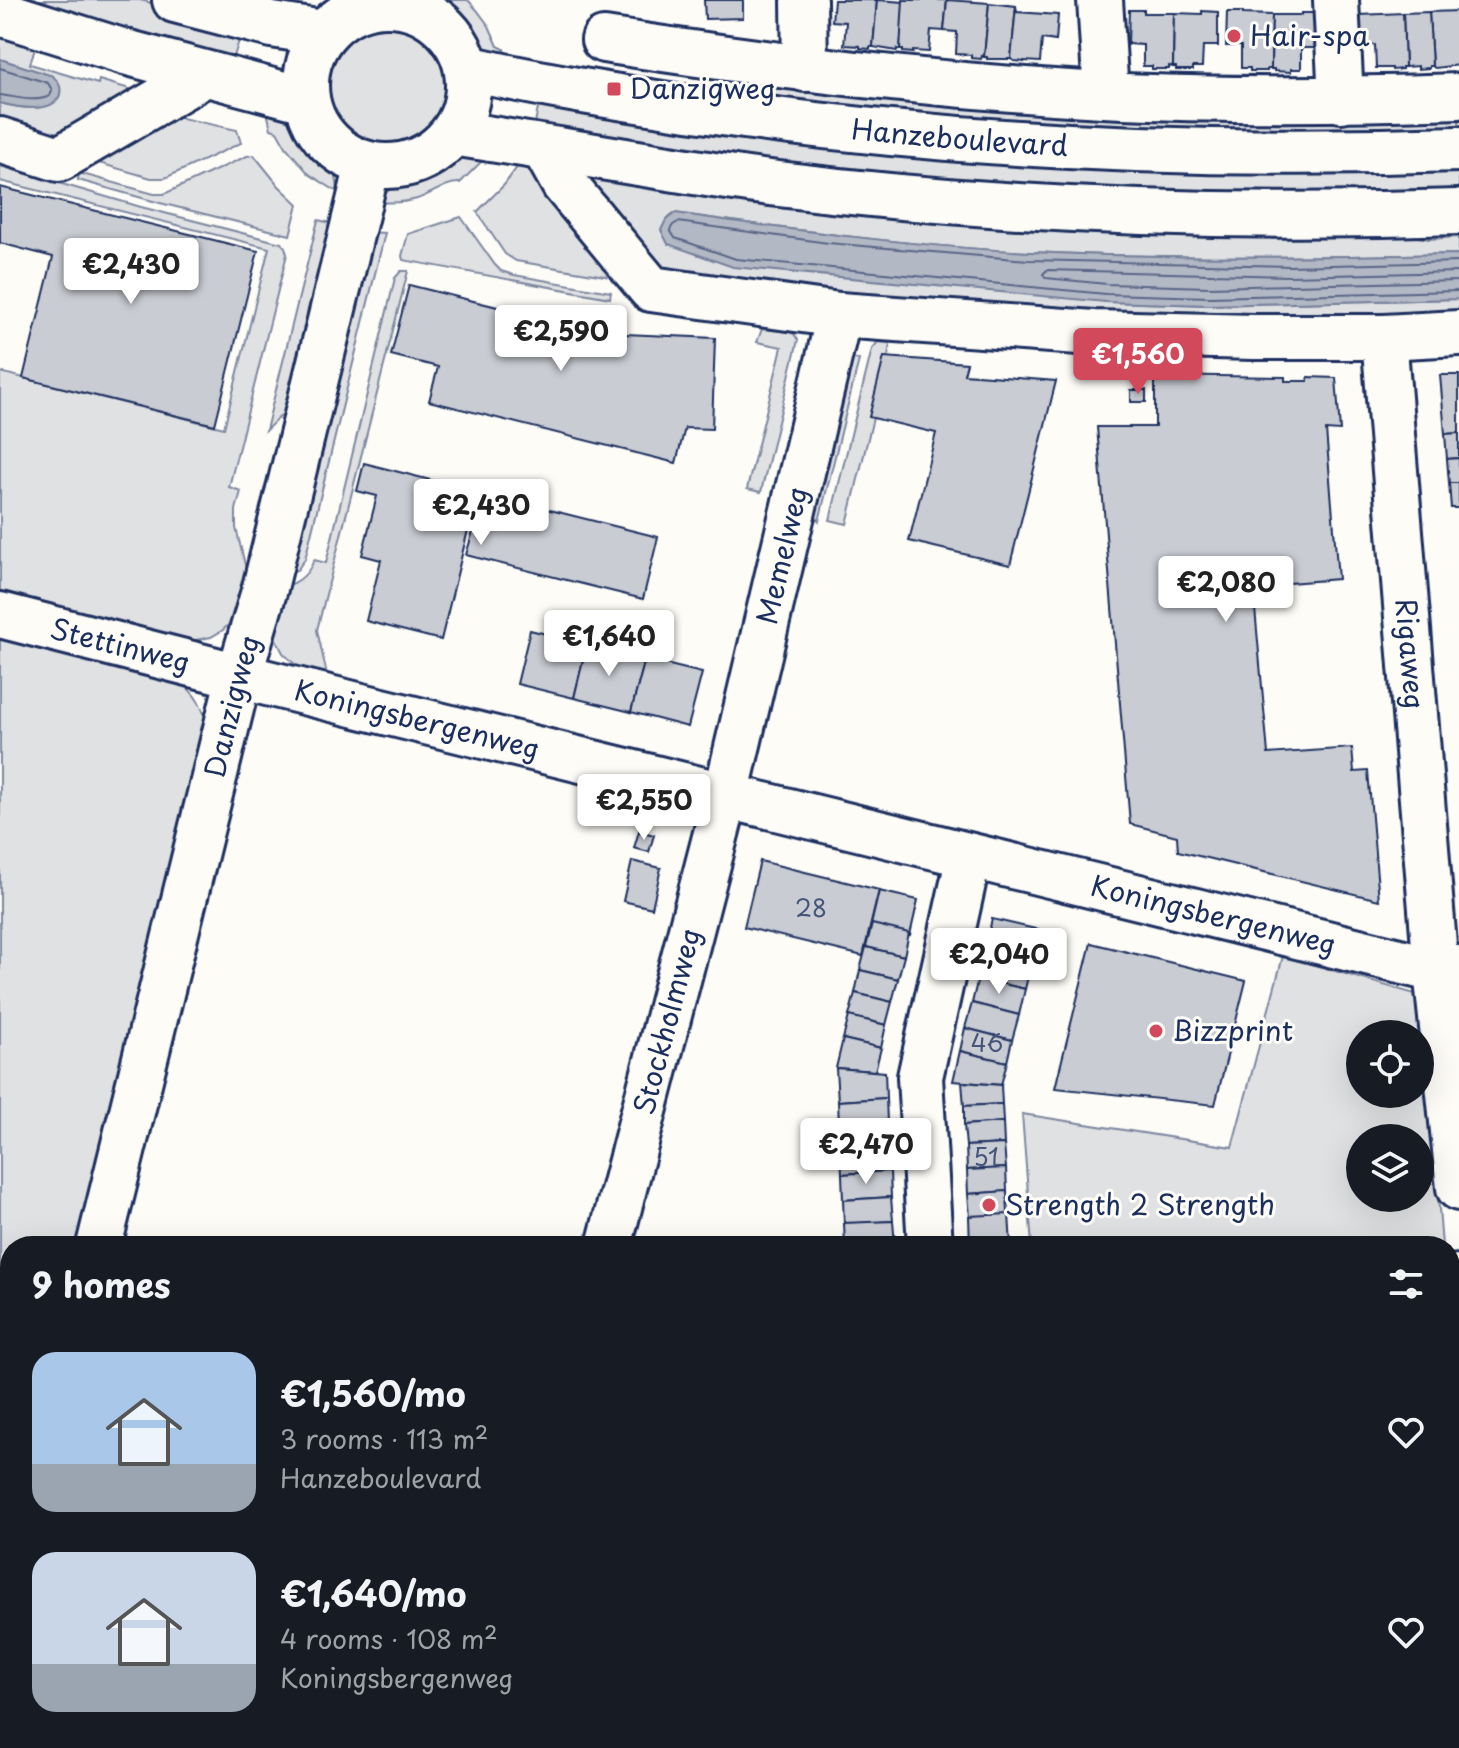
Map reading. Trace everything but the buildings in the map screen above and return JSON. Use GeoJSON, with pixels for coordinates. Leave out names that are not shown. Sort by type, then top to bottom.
{"type":"FeatureCollection","features":[{"type":"Feature","properties":{"kind":"street"},"geometry":{"type":"LineString","coordinates":[[175,0],[272,25],[323,33]]}},
{"type":"Feature","properties":{"kind":"street"},"geometry":{"type":"LineString","coordinates":[[804,0],[805,69]]}},
{"type":"Feature","properties":{"kind":"street"},"geometry":{"type":"LineString","coordinates":[[1100,0],[1106,95]]}},
{"type":"Feature","properties":{"kind":"street"},"geometry":{"type":"LineString","coordinates":[[1336,0],[1341,100]]}},
{"type":"Feature","properties":{"kind":"street"},"geometry":{"type":"LineString","coordinates":[[385,2],[408,6],[428,15],[446,29],[459,48],[467,68],[469,89],[465,109],[445,143],[430,155],[391,167],[368,165],[332,146],[318,130],[306,100],[307,69],[323,33],[343,16],[385,2]]}},
{"type":"Feature","properties":{"kind":"street"},"geometry":{"type":"LineString","coordinates":[[0,13],[125,52],[306,100]]}},
{"type":"Feature","properties":{"kind":"street","name":"Hanzeboulevard"},"geometry":{"type":"LineString","coordinates":[[604,40],[805,69],[1106,95],[1341,100],[1459,96]]}},
{"type":"Feature","properties":{"kind":"street","name":"Hanzeboulevard"},"geometry":{"type":"LineString","coordinates":[[467,68],[530,82],[701,110],[787,122],[946,137],[1216,152],[1459,149]]}},
{"type":"Feature","properties":{"kind":"street"},"geometry":{"type":"LineString","coordinates":[[0,140],[59,159],[205,74]]}},
{"type":"Feature","properties":{"kind":"street"},"geometry":{"type":"LineString","coordinates":[[453,133],[772,183],[1016,205],[1240,215],[1459,212]]}},
{"type":"Feature","properties":{"kind":"street"},"geometry":{"type":"LineString","coordinates":[[544,148],[564,184],[651,289],[839,315],[1094,333],[1254,337],[1384,337],[1459,333]]}},
{"type":"Feature","properties":{"kind":"street","name":"Danzigweg"},"geometry":{"type":"LineString","coordinates":[[101,1236],[368,165]]}},
{"type":"Feature","properties":{"kind":"street","name":"Memelweg"},"geometry":{"type":"LineString","coordinates":[[726,795],[839,315]]}},
{"type":"Feature","properties":{"kind":"street","name":"Rigaweg"},"geometry":{"type":"LineString","coordinates":[[1384,337],[1448,969]]}},
{"type":"Feature","properties":{"kind":"street","name":"Stettinweg"},"geometry":{"type":"LineString","coordinates":[[0,615],[239,676]]}},
{"type":"Feature","properties":{"kind":"street","name":"Koningsbergenweg"},"geometry":{"type":"LineString","coordinates":[[239,676],[969,856],[1448,969]]}},
{"type":"Feature","properties":{"kind":"street","name":"Stockholmweg"},"geometry":{"type":"LineString","coordinates":[[612,1236],[726,795]]}},
{"type":"Feature","properties":{"kind":"street"},"geometry":{"type":"LineString","coordinates":[[929,1236],[920,1077],[969,856]]}},
{"type":"Feature","properties":{"kind":"street"},"geometry":{"type":"LineString","coordinates":[[1448,969],[1459,1188]]}},
{"type":"Feature","properties":{"kind":"shaded area"},"geometry":{"type":"Polygon","coordinates":[[[0,0],[140,0],[243,27],[233,60],[0,0]]]}},
{"type":"Feature","properties":{"kind":"shaded area"},"geometry":{"type":"Polygon","coordinates":[[[428,0],[468,0],[489,26],[498,46],[504,49],[507,63],[476,50],[457,22],[428,0]]]}},
{"type":"Feature","properties":{"kind":"shaded area"},"geometry":{"type":"Polygon","coordinates":[[[387,20],[412,25],[433,39],[447,60],[452,85],[447,110],[433,131],[412,145],[387,150],[362,145],[341,131],[327,110],[322,85],[327,60],[341,39],[362,25],[387,20]]]}},
{"type":"Feature","properties":{"kind":"shaded area"},"geometry":{"type":"Polygon","coordinates":[[[0,32],[35,48],[30,64],[98,84],[99,80],[147,94],[71,136],[0,131],[0,103],[24,108],[41,107],[55,101],[60,95],[53,76],[0,59],[0,32]]]}},
{"type":"Feature","properties":{"kind":"shaded area"},"geometry":{"type":"Polygon","coordinates":[[[755,82],[1459,115],[1459,141],[1122,141],[753,96],[755,82]]]}},
{"type":"Feature","properties":{"kind":"shaded area"},"geometry":{"type":"Polygon","coordinates":[[[541,93],[1459,159],[1459,204],[1106,203],[532,138],[541,93]]]}},
{"type":"Feature","properties":{"kind":"shaded area"},"geometry":{"type":"Polygon","coordinates":[[[264,99],[295,116],[309,140],[332,168],[339,193],[309,174],[277,131],[271,129],[264,99]]]}},
{"type":"Feature","properties":{"kind":"shaded area"},"geometry":{"type":"Polygon","coordinates":[[[159,113],[237,130],[241,143],[165,178],[151,178],[88,160],[159,113]]]}},
{"type":"Feature","properties":{"kind":"shaded area"},"geometry":{"type":"Polygon","coordinates":[[[460,152],[486,157],[460,183],[412,200],[377,202],[394,185],[460,152]]]}},
{"type":"Feature","properties":{"kind":"shaded area"},"geometry":{"type":"Polygon","coordinates":[[[254,155],[298,204],[290,235],[78,180],[79,173],[164,194],[254,155]]]}},
{"type":"Feature","properties":{"kind":"shaded area"},"geometry":{"type":"Polygon","coordinates":[[[523,159],[617,278],[516,261],[505,254],[477,212],[504,185],[523,159]]]}},
{"type":"Feature","properties":{"kind":"shaded area"},"geometry":{"type":"Polygon","coordinates":[[[573,162],[1392,233],[1429,239],[1459,237],[1459,254],[1137,256],[896,242],[675,213],[1106,302],[1209,305],[1459,299],[1459,325],[1010,318],[656,271],[573,162]]]}},
{"type":"Feature","properties":{"kind":"shaded area"},"geometry":{"type":"Polygon","coordinates":[[[0,166],[281,243],[285,247],[287,254],[229,487],[241,491],[236,510],[236,528],[247,573],[237,611],[223,630],[211,637],[186,642],[0,598],[0,372],[224,428],[269,248],[0,181],[0,166]]]}},
{"type":"Feature","properties":{"kind":"shaded area"},"geometry":{"type":"Polygon","coordinates":[[[461,217],[501,271],[611,292],[610,298],[403,260],[408,234],[461,217]]]}},
{"type":"Feature","properties":{"kind":"shaded area"},"geometry":{"type":"Polygon","coordinates":[[[318,220],[335,224],[290,407],[266,430],[318,220]]]}},
{"type":"Feature","properties":{"kind":"shaded area"},"geometry":{"type":"Polygon","coordinates":[[[367,232],[385,233],[305,559],[297,570],[285,577],[367,232]]]}},
{"type":"Feature","properties":{"kind":"shaded area"},"geometry":{"type":"Polygon","coordinates":[[[401,271],[408,271],[317,630],[328,679],[300,669],[283,653],[272,624],[277,590],[300,580],[314,560],[326,563],[395,278],[401,271]]]}},
{"type":"Feature","properties":{"kind":"shaded area"},"geometry":{"type":"Polygon","coordinates":[[[762,329],[790,332],[798,340],[761,492],[747,489],[782,347],[757,342],[762,329]]]}},
{"type":"Feature","properties":{"kind":"shaded area"},"geometry":{"type":"Polygon","coordinates":[[[878,342],[890,343],[888,357],[847,524],[830,520],[872,349],[878,342]]]}},
{"type":"Feature","properties":{"kind":"shaded area"},"geometry":{"type":"Polygon","coordinates":[[[848,357],[859,360],[819,521],[810,511],[848,357]]]}},
{"type":"Feature","properties":{"kind":"shaded area"},"geometry":{"type":"Polygon","coordinates":[[[0,634],[180,681],[199,702],[208,729],[84,1236],[0,1236],[0,634]]]}},
{"type":"Feature","properties":{"kind":"shaded area"},"geometry":{"type":"Polygon","coordinates":[[[1283,956],[1422,996],[1424,1020],[1346,1020],[1346,1108],[1431,1108],[1432,1124],[1346,1124],[1346,1212],[1434,1212],[1434,1146],[1441,1236],[1031,1236],[1022,1114],[1232,1147],[1283,956]]]}},
{"type":"Feature","properties":{"kind":"water"},"geometry":{"type":"Polygon","coordinates":[[[0,59],[53,76],[60,89],[57,101],[34,108],[0,103],[0,59]]]}},
{"type":"Feature","properties":{"kind":"water"},"geometry":{"type":"Polygon","coordinates":[[[675,213],[896,242],[1030,252],[1244,257],[1459,254],[1459,299],[1209,305],[1106,302],[733,267],[668,244],[661,230],[666,220],[675,213]]]}},
{"type":"Feature","properties":{"kind":"place","name":"Hair-spa"},"geometry":{"type":"Point","coordinates":[1234,36]}},
{"type":"Feature","properties":{"kind":"place","name":"Danzigweg"},"geometry":{"type":"Point","coordinates":[614,89]}},
{"type":"Feature","properties":{"kind":"place","name":"Bizzprint"},"geometry":{"type":"Point","coordinates":[1156,1031]}},
{"type":"Feature","properties":{"kind":"place","name":"Strength 2 Strength"},"geometry":{"type":"Point","coordinates":[989,1205]}}]}
